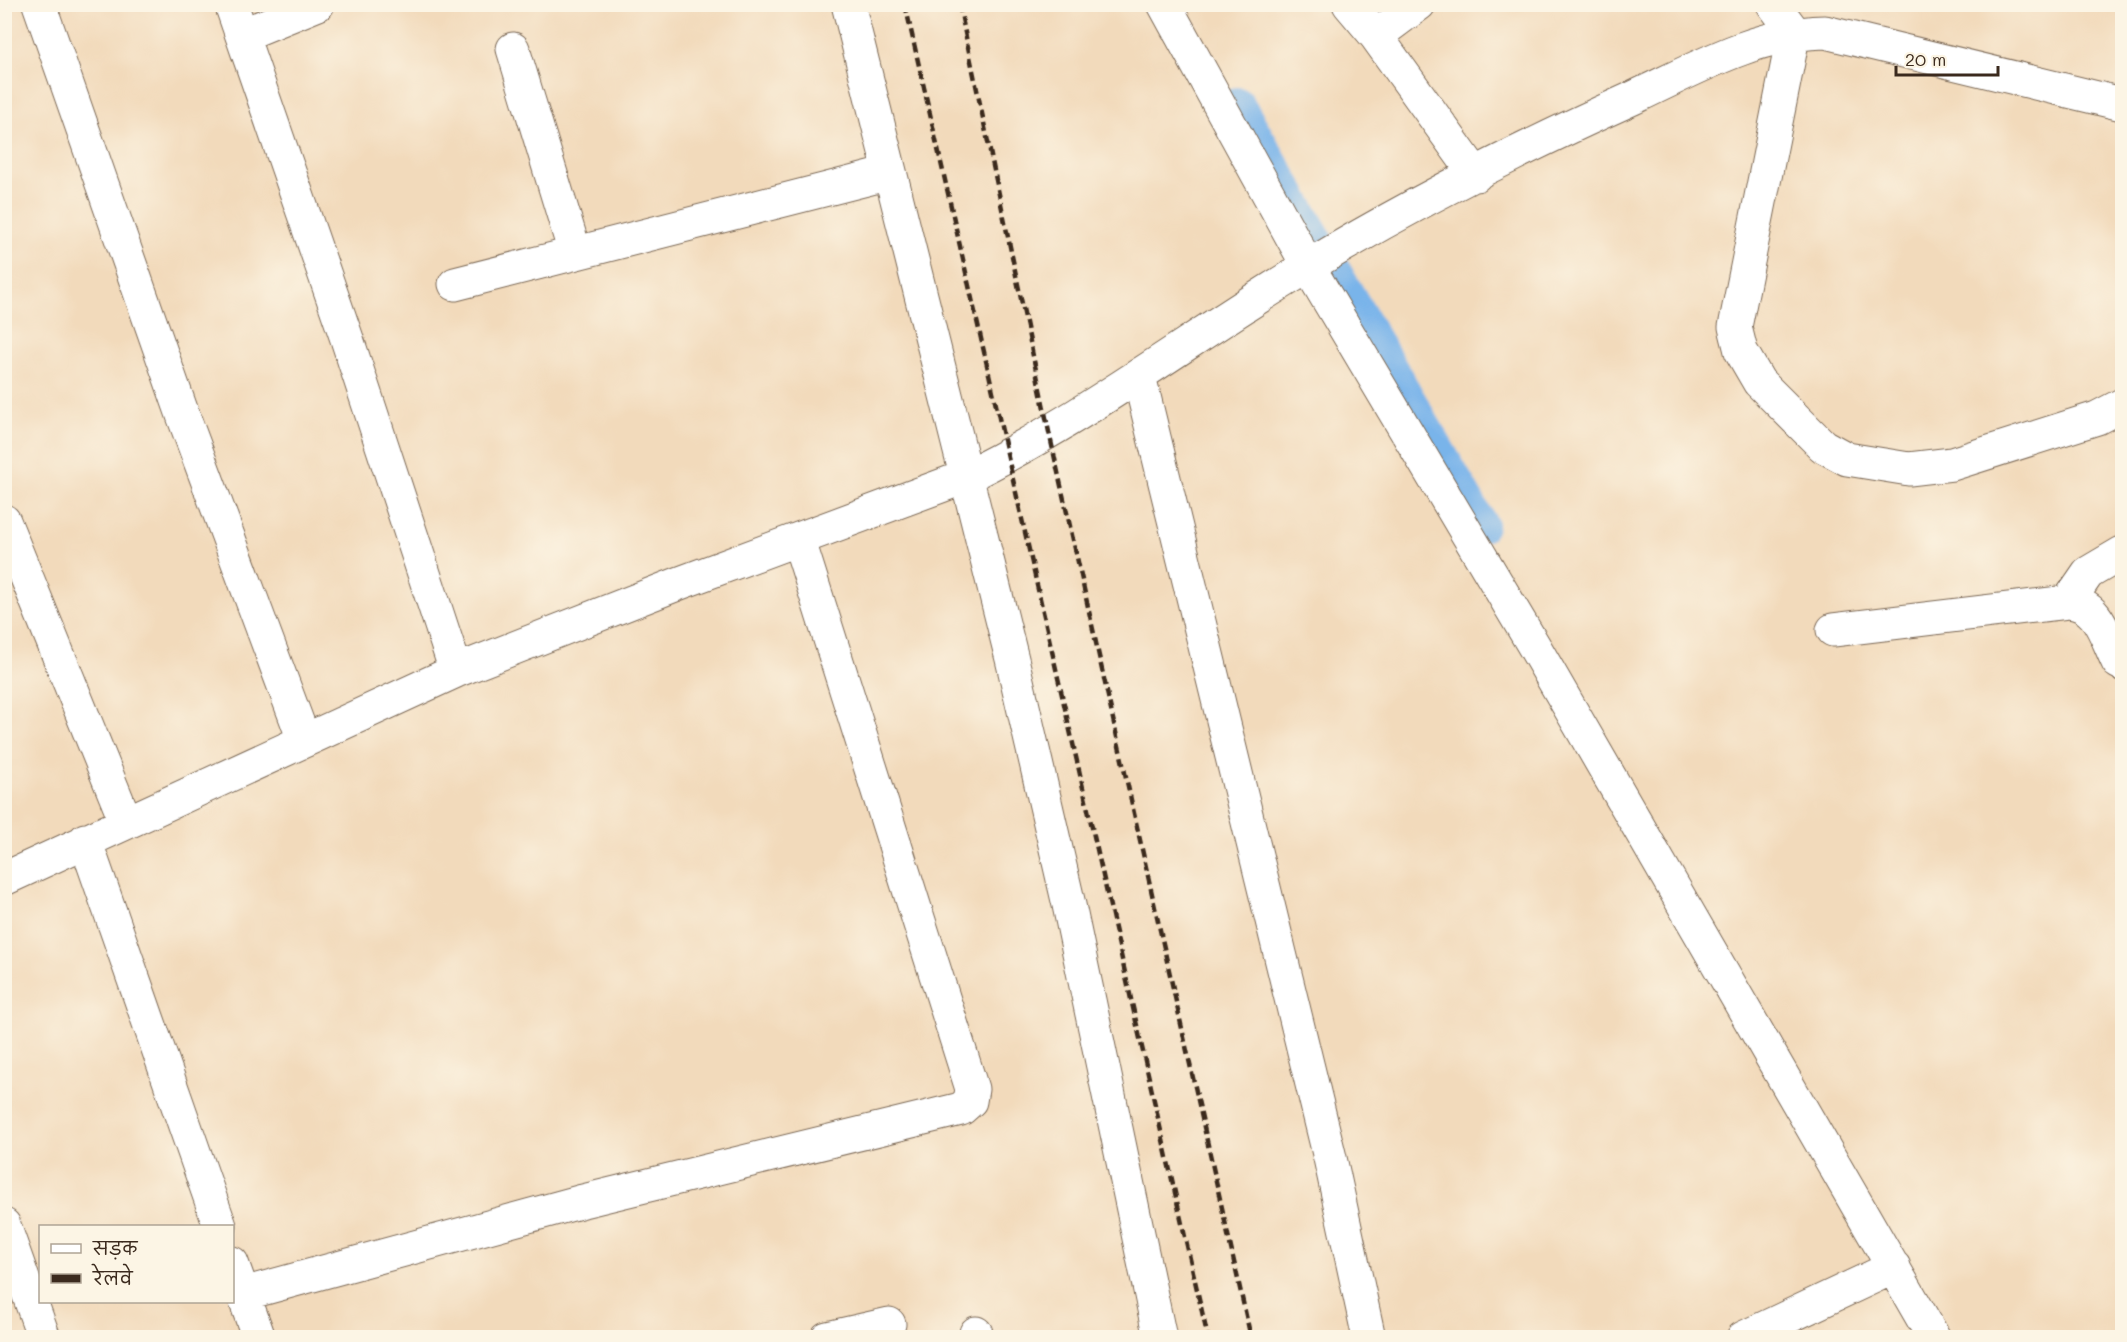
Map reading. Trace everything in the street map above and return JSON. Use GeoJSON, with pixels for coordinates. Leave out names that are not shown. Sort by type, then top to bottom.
{"type":"FeatureCollection","features":[{"type":"Feature","properties":{"kind":"street"},"geometry":{"type":"LineString","coordinates":[[39,4],[184,418],[304,740]]}},
{"type":"Feature","properties":{"kind":"street"},"geometry":{"type":"LineString","coordinates":[[231,4],[347,339],[456,670]]}},
{"type":"Feature","properties":{"kind":"street"},"geometry":{"type":"LineString","coordinates":[[242,34],[318,4]]}},
{"type":"Feature","properties":{"kind":"street"},"geometry":{"type":"LineString","coordinates":[[848,4],[1012,659],[1070,904],[1160,1338]]}},
{"type":"Feature","properties":{"kind":"street"},"geometry":{"type":"LineString","coordinates":[[1164,4],[1316,262],[1534,646],[1934,1338]]}},
{"type":"Feature","properties":{"kind":"street"},"geometry":{"type":"LineString","coordinates":[[1349,4],[1376,36],[1476,175]]}},
{"type":"Feature","properties":{"kind":"street"},"geometry":{"type":"LineString","coordinates":[[1376,36],[1419,4]]}},
{"type":"Feature","properties":{"kind":"street"},"geometry":{"type":"LineString","coordinates":[[1773,4],[1794,32],[1735,327],[1741,351],[1758,382],[1823,446],[1847,459],[1909,469],[1952,464],[2097,418],[2122,405]]}},
{"type":"Feature","properties":{"kind":"street"},"geometry":{"type":"LineString","coordinates":[[4,879],[456,670],[669,587],[799,541],[965,477],[1049,432],[1362,234],[1570,126],[1747,45],[1794,32],[1825,32],[2122,104]]}},
{"type":"Feature","properties":{"kind":"street"},"geometry":{"type":"LineString","coordinates":[[513,49],[575,253]]}},
{"type":"Feature","properties":{"kind":"street"},"geometry":{"type":"LineString","coordinates":[[455,284],[890,172]]}},
{"type":"Feature","properties":{"kind":"street"},"geometry":{"type":"LineString","coordinates":[[1139,376],[1330,1158],[1369,1338]]}},
{"type":"Feature","properties":{"kind":"street"},"geometry":{"type":"LineString","coordinates":[[4,521],[126,822]]}},
{"type":"Feature","properties":{"kind":"street"},"geometry":{"type":"LineString","coordinates":[[243,1294],[582,1201],[960,1109],[970,1101],[972,1089],[799,541]]}},
{"type":"Feature","properties":{"kind":"street"},"geometry":{"type":"LineString","coordinates":[[2067,602],[2088,573],[2122,553]]}},
{"type":"Feature","properties":{"kind":"street"},"geometry":{"type":"LineString","coordinates":[[1833,630],[2067,602],[2089,607],[2118,662],[2122,664]]}},
{"type":"Feature","properties":{"kind":"street"},"geometry":{"type":"LineString","coordinates":[[85,840],[219,1225]]}},
{"type":"Feature","properties":{"kind":"street"},"geometry":{"type":"LineString","coordinates":[[4,1225],[44,1338]]}},
{"type":"Feature","properties":{"kind":"street"},"geometry":{"type":"LineString","coordinates":[[1743,1338],[1894,1267]]}},
{"type":"Feature","properties":{"kind":"street"},"geometry":{"type":"LineString","coordinates":[[234,1269],[260,1338]]}},
{"type":"Feature","properties":{"kind":"street"},"geometry":{"type":"LineString","coordinates":[[827,1338],[889,1324]]}},
{"type":"Feature","properties":{"kind":"waterway"},"geometry":{"type":"LineString","coordinates":[[1237,105],[1480,525]]}},
{"type":"Feature","properties":{"kind":"railway"},"geometry":{"type":"LineString","coordinates":[[905,4],[1208,1338]]}},
{"type":"Feature","properties":{"kind":"railway"},"geometry":{"type":"LineString","coordinates":[[959,4],[1049,432],[1251,1338]]}}]}
